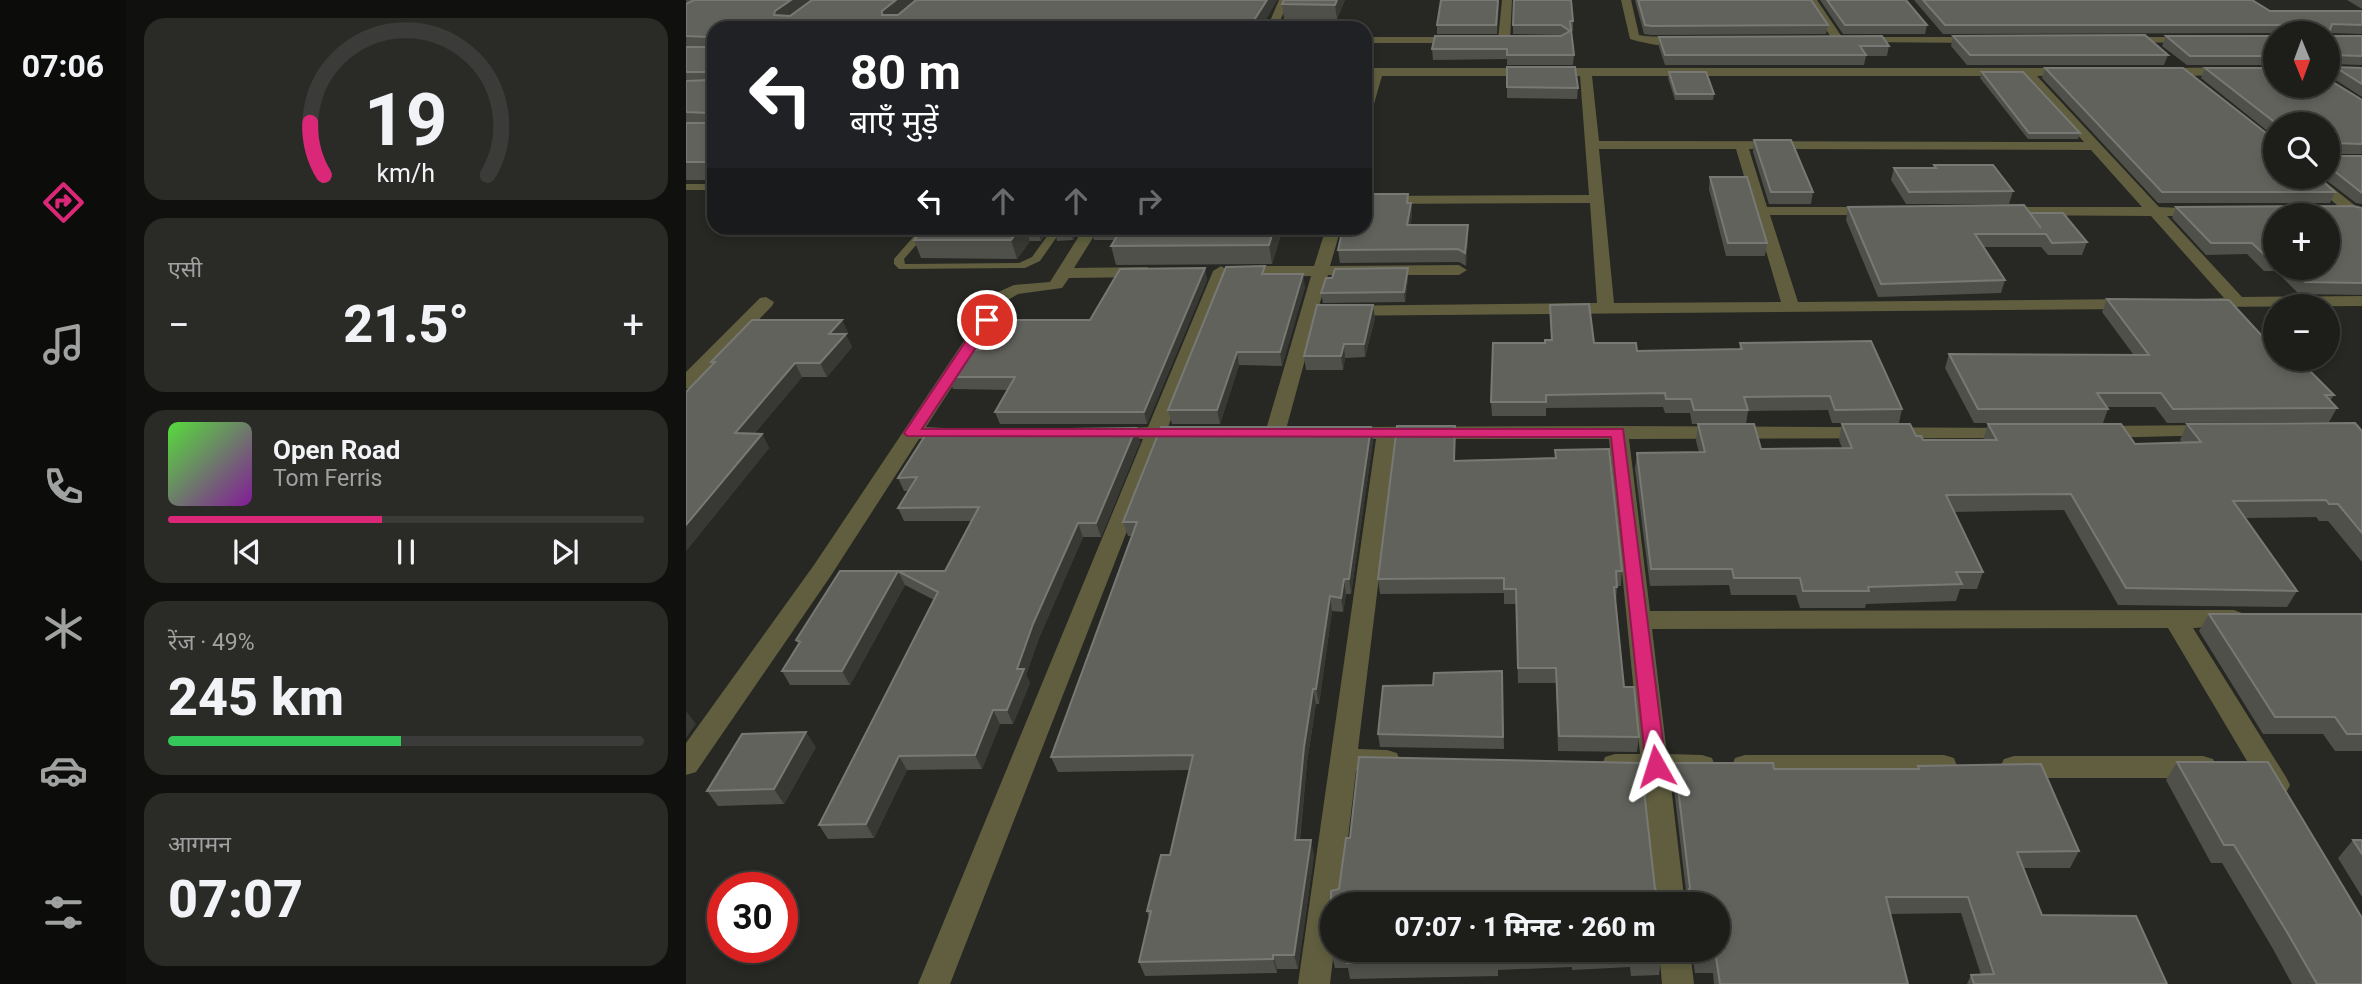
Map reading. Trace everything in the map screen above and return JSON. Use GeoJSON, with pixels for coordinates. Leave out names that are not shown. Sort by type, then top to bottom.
{"type":"FeatureCollection","features":[{"type":"Feature","properties":{"kind":"street"},"geometry":{"type":"LineString","coordinates":[[1275,21],[1284,0]]}},
{"type":"Feature","properties":{"kind":"street"},"geometry":{"type":"LineString","coordinates":[[1490,40],[1509,40],[1507,0]]}},
{"type":"Feature","properties":{"kind":"street"},"geometry":{"type":"LineString","coordinates":[[1626,0],[1634,37],[1705,41]]}},
{"type":"Feature","properties":{"kind":"street"},"geometry":{"type":"LineString","coordinates":[[1812,0],[1838,40]]}},
{"type":"Feature","properties":{"kind":"street"},"geometry":{"type":"LineString","coordinates":[[1931,30],[1939,40]]}},
{"type":"Feature","properties":{"kind":"street"},"geometry":{"type":"LineString","coordinates":[[1372,40],[1476,40]]}},
{"type":"Feature","properties":{"kind":"street"},"geometry":{"type":"LineString","coordinates":[[1825,40],[1994,40]]}},
{"type":"Feature","properties":{"kind":"street"},"geometry":{"type":"LineString","coordinates":[[2104,40],[2210,40]]}},
{"type":"Feature","properties":{"kind":"street"},"geometry":{"type":"LineString","coordinates":[[2145,40],[2204,88]]}},
{"type":"Feature","properties":{"kind":"street"},"geometry":{"type":"LineString","coordinates":[[2144,72],[2263,71]]}},
{"type":"Feature","properties":{"kind":"street"},"geometry":{"type":"LineString","coordinates":[[2340,71],[2362,71]]}},
{"type":"Feature","properties":{"kind":"street"},"geometry":{"type":"LineString","coordinates":[[1372,72],[2079,72]]}},
{"type":"Feature","properties":{"kind":"street"},"geometry":{"type":"LineString","coordinates":[[1586,72],[1606,308]]}},
{"type":"Feature","properties":{"kind":"street"},"geometry":{"type":"LineString","coordinates":[[2027,72],[2238,303]]}},
{"type":"Feature","properties":{"kind":"street"},"geometry":{"type":"LineString","coordinates":[[1592,145],[2095,146]]}},
{"type":"Feature","properties":{"kind":"street"},"geometry":{"type":"LineString","coordinates":[[1741,145],[1791,307]]}},
{"type":"Feature","properties":{"kind":"street"},"geometry":{"type":"LineString","coordinates":[[2327,189],[2358,213]]}},
{"type":"Feature","properties":{"kind":"street"},"geometry":{"type":"LineString","coordinates":[[1372,201],[1597,199]]}},
{"type":"Feature","properties":{"kind":"street"},"geometry":{"type":"LineString","coordinates":[[1762,211],[1897,211]]}},
{"type":"Feature","properties":{"kind":"street"},"geometry":{"type":"LineString","coordinates":[[1993,211],[2211,211]]}},
{"type":"Feature","properties":{"kind":"street"},"geometry":{"type":"LineString","coordinates":[[2340,212],[2358,213]]}},
{"type":"Feature","properties":{"kind":"street"},"geometry":{"type":"LineString","coordinates":[[686,764],[822,571],[1002,297],[1013,290],[1048,288],[1060,282],[1087,235]]}},
{"type":"Feature","properties":{"kind":"street"},"geometry":{"type":"LineString","coordinates":[[1249,433],[1282,433],[1330,235]]}},
{"type":"Feature","properties":{"kind":"street"},"geometry":{"type":"LineString","coordinates":[[934,984],[1156,433],[1215,271],[1459,270]]}},
{"type":"Feature","properties":{"kind":"street"},"geometry":{"type":"LineString","coordinates":[[1065,273],[1169,272]]}},
{"type":"Feature","properties":{"kind":"street"},"geometry":{"type":"LineString","coordinates":[[686,383],[766,302]]}},
{"type":"Feature","properties":{"kind":"street"},"geometry":{"type":"LineString","coordinates":[[2182,303],[2362,302]]}},
{"type":"Feature","properties":{"kind":"street"},"geometry":{"type":"LineString","coordinates":[[1310,311],[2154,303]]}},
{"type":"Feature","properties":{"kind":"street"},"geometry":{"type":"LineString","coordinates":[[2086,432],[2238,431]]}},
{"type":"Feature","properties":{"kind":"street"},"geometry":{"type":"LineString","coordinates":[[1618,432],[1669,892]]}},
{"type":"Feature","properties":{"kind":"street"},"geometry":{"type":"LineString","coordinates":[[1317,433],[2031,432]]}},
{"type":"Feature","properties":{"kind":"street"},"geometry":{"type":"LineString","coordinates":[[912,433],[980,433]]}},
{"type":"Feature","properties":{"kind":"street"},"geometry":{"type":"LineString","coordinates":[[1088,433],[1209,433]]}},
{"type":"Feature","properties":{"kind":"street"},"geometry":{"type":"LineString","coordinates":[[1314,984],[1387,433]]}},
{"type":"Feature","properties":{"kind":"street"},"geometry":{"type":"LineString","coordinates":[[2175,619],[2286,802]]}},
{"type":"Feature","properties":{"kind":"street"},"geometry":{"type":"LineString","coordinates":[[1640,620],[2255,619]]}},
{"type":"Feature","properties":{"kind":"street"},"geometry":{"type":"LineString","coordinates":[[1344,760],[1412,761]]}},
{"type":"Feature","properties":{"kind":"street"},"geometry":{"type":"LineString","coordinates":[[1588,765],[2265,767]]}},
{"type":"Feature","properties":{"kind":"street"},"geometry":{"type":"LineString","coordinates":[[1675,962],[1678,984]]}},
{"type":"Feature","properties":{"kind":"lane"},"geometry":{"type":"LineString","coordinates":[[686,187],[707,187]]}},
{"type":"Feature","properties":{"kind":"lane"},"geometry":{"type":"LineString","coordinates":[[920,235],[899,259],[899,264],[903,267],[1021,266],[1037,259],[1053,235]]}},
{"type":"Feature","properties":{"kind":"building"},"geometry":{"type":"Polygon","coordinates":[[[694,0],[791,0],[775,11],[774,15],[790,16],[812,0],[896,0],[882,11],[882,15],[898,15],[916,0],[1267,0],[1254,21],[707,21],[707,37],[686,36],[686,4],[694,0]]]}},
{"type":"Feature","properties":{"kind":"building"},"geometry":{"type":"Polygon","coordinates":[[[1284,0],[1337,0],[1335,5],[1282,4],[1284,0]]]}},
{"type":"Feature","properties":{"kind":"building"},"geometry":{"type":"Polygon","coordinates":[[[1441,0],[1498,0],[1496,25],[1437,25],[1441,0]]]}},
{"type":"Feature","properties":{"kind":"building"},"geometry":{"type":"Polygon","coordinates":[[[1514,0],[1571,0],[1573,21],[1570,21],[1574,55],[1507,55],[1507,49],[1432,49],[1435,36],[1561,36],[1570,31],[1561,25],[1513,25],[1514,0]]]}},
{"type":"Feature","properties":{"kind":"building"},"geometry":{"type":"Polygon","coordinates":[[[1638,0],[1811,0],[1828,25],[1652,26],[1645,25],[1638,0]]]}},
{"type":"Feature","properties":{"kind":"building"},"geometry":{"type":"Polygon","coordinates":[[[1827,0],[1906,0],[1927,25],[1845,25],[1827,0]]]}},
{"type":"Feature","properties":{"kind":"building"},"geometry":{"type":"Polygon","coordinates":[[[1923,0],[2252,0],[2270,11],[2362,11],[2362,25],[2340,24],[2340,21],[2263,21],[2263,25],[1945,25],[1923,0]]]}},
{"type":"Feature","properties":{"kind":"building"},"geometry":{"type":"Polygon","coordinates":[[[2145,35],[2168,55],[1970,55],[1953,36],[2145,35]]]}},
{"type":"Feature","properties":{"kind":"building"},"geometry":{"type":"Polygon","coordinates":[[[1882,36],[1889,46],[1860,46],[1866,55],[1665,55],[1659,37],[1882,36]]]}},
{"type":"Feature","properties":{"kind":"building"},"geometry":{"type":"Polygon","coordinates":[[[2166,36],[2263,36],[2263,56],[2190,56],[2166,36]]]}},
{"type":"Feature","properties":{"kind":"building"},"geometry":{"type":"Polygon","coordinates":[[[2340,36],[2362,36],[2362,56],[2340,55],[2340,36]]]}},
{"type":"Feature","properties":{"kind":"building"},"geometry":{"type":"Polygon","coordinates":[[[686,47],[707,47],[707,72],[686,72],[686,47]]]}},
{"type":"Feature","properties":{"kind":"building"},"geometry":{"type":"Polygon","coordinates":[[[1507,67],[1575,67],[1578,88],[1507,87],[1507,67]]]}},
{"type":"Feature","properties":{"kind":"building"},"geometry":{"type":"Polygon","coordinates":[[[2340,67],[2362,68],[2362,84],[2340,70],[2340,67]]]}},
{"type":"Feature","properties":{"kind":"building"},"geometry":{"type":"Polygon","coordinates":[[[2045,68],[2183,68],[2263,131],[2263,189],[2332,189],[2335,192],[2162,192],[2045,68]]]}},
{"type":"Feature","properties":{"kind":"building"},"geometry":{"type":"Polygon","coordinates":[[[2205,68],[2263,68],[2263,98],[2340,98],[2340,86],[2362,100],[2362,144],[2340,143],[2340,112],[2263,113],[2205,68]]]}},
{"type":"Feature","properties":{"kind":"building"},"geometry":{"type":"Polygon","coordinates":[[[1669,72],[1706,72],[1714,94],[1676,94],[1669,72]]]}},
{"type":"Feature","properties":{"kind":"building"},"geometry":{"type":"Polygon","coordinates":[[[1982,72],[2023,72],[2080,133],[2029,133],[1982,72]]]}},
{"type":"Feature","properties":{"kind":"building"},"geometry":{"type":"Polygon","coordinates":[[[707,80],[707,113],[686,112],[686,81],[707,80]]]}},
{"type":"Feature","properties":{"kind":"building"},"geometry":{"type":"Polygon","coordinates":[[[686,123],[706,123],[707,162],[686,162],[686,123]]]}},
{"type":"Feature","properties":{"kind":"building"},"geometry":{"type":"Polygon","coordinates":[[[1754,140],[1791,140],[1813,192],[1771,192],[1754,140]]]}},
{"type":"Feature","properties":{"kind":"building"},"geometry":{"type":"Polygon","coordinates":[[[2340,156],[2362,156],[2362,193],[2340,176],[2340,156]]]}},
{"type":"Feature","properties":{"kind":"building"},"geometry":{"type":"Polygon","coordinates":[[[1934,165],[1993,165],[2013,191],[1909,192],[1894,168],[1936,168],[1934,165]]]}},
{"type":"Feature","properties":{"kind":"building"},"geometry":{"type":"Polygon","coordinates":[[[1710,177],[1747,177],[1767,243],[1728,243],[1710,177]]]}},
{"type":"Feature","properties":{"kind":"building"},"geometry":{"type":"Polygon","coordinates":[[[1372,194],[1408,194],[1407,203],[1411,203],[1407,225],[1468,225],[1465,253],[1458,249],[1338,250],[1341,235],[1372,235],[1372,194]]]}},
{"type":"Feature","properties":{"kind":"building"},"geometry":{"type":"Polygon","coordinates":[[[2024,205],[2041,228],[2030,213],[2063,213],[2087,242],[2052,243],[2046,234],[1975,234],[2005,280],[1881,284],[1848,207],[2024,205]]]}},
{"type":"Feature","properties":{"kind":"building"},"geometry":{"type":"Polygon","coordinates":[[[2340,206],[2362,208],[2362,283],[2305,282],[2303,280],[2340,280],[2340,206]]]}},
{"type":"Feature","properties":{"kind":"building"},"geometry":{"type":"Polygon","coordinates":[[[2176,207],[2263,207],[2263,253],[2252,243],[2211,243],[2176,207]]]}},
{"type":"Feature","properties":{"kind":"building"},"geometry":{"type":"Polygon","coordinates":[[[918,235],[1015,235],[1011,240],[914,240],[918,235]]]}},
{"type":"Feature","properties":{"kind":"building"},"geometry":{"type":"Polygon","coordinates":[[[1118,235],[1272,235],[1269,245],[1111,246],[1118,235]]]}},
{"type":"Feature","properties":{"kind":"building"},"geometry":{"type":"Polygon","coordinates":[[[1265,266],[1262,274],[1303,274],[1280,352],[1237,352],[1217,410],[1168,410],[1226,267],[1265,266]]]}},
{"type":"Feature","properties":{"kind":"building"},"geometry":{"type":"Polygon","coordinates":[[[1205,268],[1144,412],[995,412],[1015,377],[949,377],[966,350],[980,350],[1000,320],[1090,320],[1120,269],[1205,268]]]}},
{"type":"Feature","properties":{"kind":"building"},"geometry":{"type":"Polygon","coordinates":[[[1408,268],[1404,292],[1321,293],[1326,278],[1332,278],[1335,269],[1408,268]]]}},
{"type":"Feature","properties":{"kind":"building"},"geometry":{"type":"Polygon","coordinates":[[[2107,299],[2229,300],[2263,337],[2263,371],[2310,371],[2334,395],[2325,395],[2337,408],[2173,409],[2161,393],[2097,393],[2108,409],[1978,409],[1949,354],[2149,355],[2107,299]]]}},
{"type":"Feature","properties":{"kind":"building"},"geometry":{"type":"Polygon","coordinates":[[[1589,304],[1594,343],[1636,343],[1637,351],[1742,349],[1740,343],[1871,341],[1902,409],[1835,410],[1830,396],[1744,397],[1748,410],[1694,410],[1691,399],[1666,399],[1665,393],[1546,395],[1546,402],[1491,402],[1493,343],[1545,343],[1545,340],[1552,340],[1550,305],[1589,304]]]}},
{"type":"Feature","properties":{"kind":"building"},"geometry":{"type":"Polygon","coordinates":[[[1317,305],[1373,305],[1364,344],[1344,344],[1341,356],[1304,356],[1317,305]]]}},
{"type":"Feature","properties":{"kind":"building"},"geometry":{"type":"Polygon","coordinates":[[[752,320],[842,320],[829,334],[846,334],[820,363],[795,363],[735,433],[762,434],[686,525],[686,392],[752,320]]]}},
{"type":"Feature","properties":{"kind":"building"},"geometry":{"type":"Polygon","coordinates":[[[2355,423],[2362,431],[2362,533],[2338,504],[2329,504],[2326,500],[2233,501],[2297,591],[2126,588],[2071,494],[1946,495],[1983,572],[1956,572],[1962,584],[1868,587],[1869,591],[1803,591],[1800,578],[1734,578],[1732,569],[1651,569],[1637,453],[1705,452],[1698,424],[1754,424],[1761,449],[1852,448],[1842,424],[1910,424],[1916,436],[1921,436],[1923,440],[1997,440],[1988,424],[2121,424],[2135,444],[2201,442],[2187,424],[2355,423]]]}},
{"type":"Feature","properties":{"kind":"building"},"geometry":{"type":"Polygon","coordinates":[[[1397,426],[1455,426],[1454,461],[1556,458],[1555,450],[1609,449],[1622,571],[1616,571],[1617,587],[1614,587],[1624,687],[1634,687],[1639,737],[1559,736],[1556,668],[1518,668],[1516,589],[1504,589],[1504,578],[1378,579],[1397,426]]]}},
{"type":"Feature","properties":{"kind":"building"},"geometry":{"type":"Polygon","coordinates":[[[1161,427],[1371,427],[1349,579],[1344,579],[1341,598],[1330,596],[1304,747],[1295,840],[1311,840],[1294,955],[1273,955],[1273,959],[1139,962],[1151,911],[1147,911],[1161,855],[1170,855],[1193,755],[1051,757],[1137,522],[1123,522],[1161,427]]]}},
{"type":"Feature","properties":{"kind":"building"},"geometry":{"type":"Polygon","coordinates":[[[1136,428],[1096,523],[1078,523],[1033,624],[1017,669],[1024,669],[1007,710],[993,710],[975,755],[899,756],[866,824],[819,825],[938,592],[898,571],[945,571],[979,507],[898,508],[917,477],[898,478],[928,431],[1136,428]]]}},
{"type":"Feature","properties":{"kind":"building"},"geometry":{"type":"Polygon","coordinates":[[[840,571],[898,571],[842,671],[782,671],[800,642],[796,640],[840,571]]]}},
{"type":"Feature","properties":{"kind":"building"},"geometry":{"type":"Polygon","coordinates":[[[2209,614],[2362,614],[2362,734],[2347,734],[2335,717],[2275,717],[2209,614]]]}},
{"type":"Feature","properties":{"kind":"building"},"geometry":{"type":"Polygon","coordinates":[[[1502,671],[1503,737],[1378,734],[1383,686],[1433,685],[1434,673],[1502,671]]]}},
{"type":"Feature","properties":{"kind":"building"},"geometry":{"type":"Polygon","coordinates":[[[806,732],[774,789],[707,791],[742,734],[806,732]]]}},
{"type":"Feature","properties":{"kind":"building"},"geometry":{"type":"Polygon","coordinates":[[[1359,757],[1641,763],[1655,889],[1688,891],[1690,888],[1675,763],[1773,763],[1774,769],[1919,769],[1918,766],[2041,764],[2079,851],[2017,852],[2042,915],[2136,916],[2167,984],[1974,984],[1971,975],[1994,974],[1968,897],[1886,897],[1908,984],[1720,984],[1717,962],[1730,962],[1730,892],[1331,892],[1339,889],[1346,838],[1350,838],[1359,757]]]}},
{"type":"Feature","properties":{"kind":"building"},"geometry":{"type":"Polygon","coordinates":[[[2177,762],[2268,762],[2362,918],[2362,984],[2317,984],[2234,845],[2224,845],[2177,762]]]}},
{"type":"Feature","properties":{"kind":"building"},"geometry":{"type":"Polygon","coordinates":[[[2353,840],[2362,840],[2362,854],[2353,840]]]}},
{"type":"Feature","properties":{"kind":"route"},"geometry":{"type":"LineString","coordinates":[[987,320],[912,433],[1618,432],[1656,766]]}}]}
